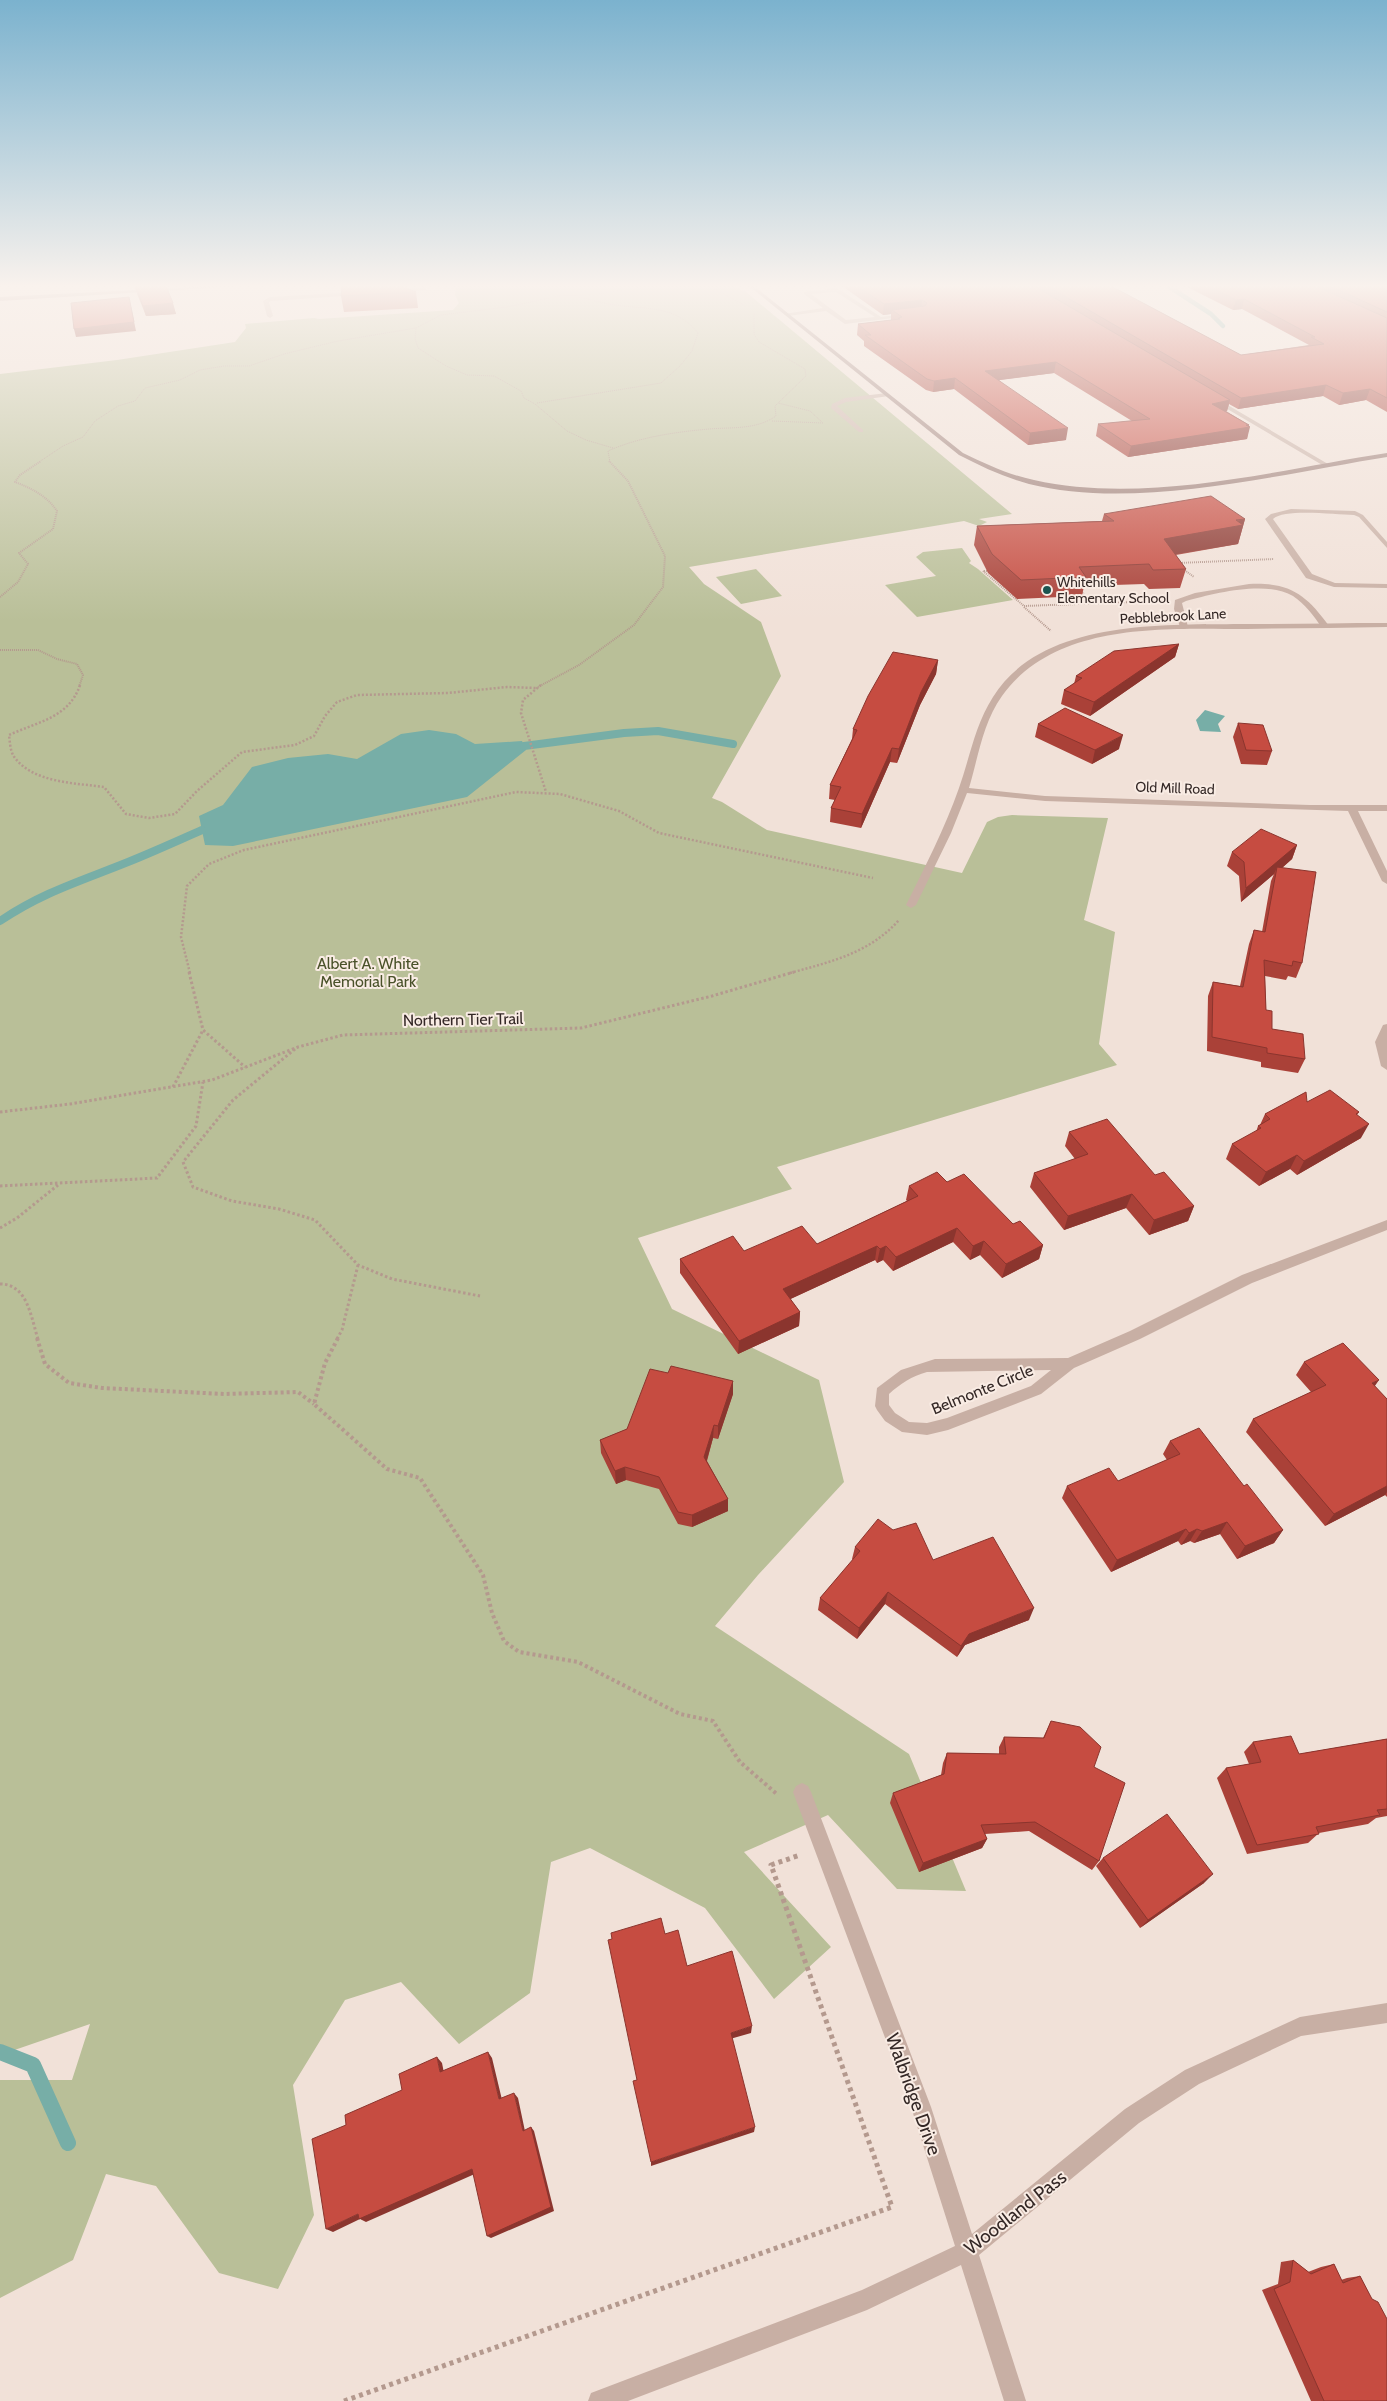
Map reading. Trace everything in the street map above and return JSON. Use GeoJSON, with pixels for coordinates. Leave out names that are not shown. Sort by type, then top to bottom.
{"type":"FeatureCollection","features":[{"type":"Feature","properties":{"kind":"main road"},"geometry":{"type":"LineString","coordinates":[[891,398],[952,448],[972,460],[1012,476],[1058,487],[1104,492],[1151,492],[1387,455]]}},
{"type":"Feature","properties":{"kind":"street"},"geometry":{"type":"LineString","coordinates":[[861,398],[845,400],[834,405],[834,408],[861,431]]}},
{"type":"Feature","properties":{"kind":"street"},"geometry":{"type":"LineString","coordinates":[[1212,398],[1326,465]]}},
{"type":"Feature","properties":{"kind":"street"},"geometry":{"type":"LineString","coordinates":[[1387,546],[1361,516],[1355,513],[1291,511],[1273,514],[1269,519],[1310,576],[1334,585],[1387,586]]}},
{"type":"Feature","properties":{"kind":"street"},"geometry":{"type":"LineString","coordinates":[[1184,626],[1178,609],[1178,602],[1183,599],[1257,585],[1270,585],[1292,591],[1301,596],[1325,626]]}},
{"type":"Feature","properties":{"kind":"street","name":"Pebblebrook Lane"},"geometry":{"type":"LineString","coordinates":[[911,905],[937,854],[963,790],[978,740],[998,696],[1019,672],[1043,655],[1067,643],[1136,629],[1184,626],[1387,625]]}},
{"type":"Feature","properties":{"kind":"street","name":"Old Mill Road"},"geometry":{"type":"LineString","coordinates":[[963,790],[1034,799],[1181,801],[1352,809],[1387,808]]}},
{"type":"Feature","properties":{"kind":"street"},"geometry":{"type":"LineString","coordinates":[[1352,809],[1387,881]]}},
{"type":"Feature","properties":{"kind":"street"},"geometry":{"type":"LineString","coordinates":[[1387,1028],[1381,1042],[1387,1066]]}},
{"type":"Feature","properties":{"kind":"street","name":"Belmonte Circle"},"geometry":{"type":"LineString","coordinates":[[1069,1364],[935,1365],[915,1368],[896,1378],[882,1392],[882,1406],[890,1417],[908,1428],[927,1429],[969,1417],[1036,1390],[1069,1364],[1134,1335],[1247,1279],[1387,1225]]}},
{"type":"Feature","properties":{"kind":"street","name":"Walbridge Drive"},"geometry":{"type":"LineString","coordinates":[[802,1792],[921,2107],[1014,2401]]}},
{"type":"Feature","properties":{"kind":"street","name":"Woodland Pass"},"geometry":{"type":"LineString","coordinates":[[599,2401],[867,2299],[968,2251],[1132,2116],[1192,2077],[1300,2027],[1387,2013]]}},
{"type":"Feature","properties":{"kind":"path"},"geometry":{"type":"LineString","coordinates":[[0,597],[18,582],[28,564],[19,553],[53,529],[57,511],[54,505],[43,499],[36,490],[14,482],[20,475],[62,446],[83,437],[95,421],[118,406],[135,401],[137,398]]}},
{"type":"Feature","properties":{"kind":"path"},"geometry":{"type":"LineString","coordinates":[[524,398],[536,403],[560,427],[580,439],[613,448]]}},
{"type":"Feature","properties":{"kind":"path"},"geometry":{"type":"LineString","coordinates":[[536,403],[567,398]]}},
{"type":"Feature","properties":{"kind":"path"},"geometry":{"type":"LineString","coordinates":[[546,792],[524,727],[521,714],[523,700],[536,688],[579,665],[620,637],[644,614],[663,587],[665,556],[628,481],[610,461],[608,451],[613,448],[685,432],[761,424],[776,416],[775,406],[783,398]]}},
{"type":"Feature","properties":{"kind":"path"},"geometry":{"type":"LineString","coordinates":[[771,420],[823,423],[810,411],[778,403]]}},
{"type":"Feature","properties":{"kind":"path"},"geometry":{"type":"LineString","coordinates":[[1175,563],[1296,559]]}},
{"type":"Feature","properties":{"kind":"path"},"geometry":{"type":"LineString","coordinates":[[992,570],[983,571],[1054,634],[1067,643]]}},
{"type":"Feature","properties":{"kind":"path"},"geometry":{"type":"LineString","coordinates":[[1078,586],[1089,604]]}},
{"type":"Feature","properties":{"kind":"path"},"geometry":{"type":"LineString","coordinates":[[1024,606],[1166,600]]}},
{"type":"Feature","properties":{"kind":"path"},"geometry":{"type":"LineString","coordinates":[[0,650],[38,650],[56,660],[77,664],[83,675],[73,701],[58,716],[26,726],[9,735],[14,757],[36,773],[65,782],[104,787],[126,814],[149,818],[175,814],[197,791],[242,752],[295,745],[314,736],[325,716],[337,702],[344,699],[375,693],[448,693],[507,687],[536,688]]}},
{"type":"Feature","properties":{"kind":"path"},"geometry":{"type":"LineString","coordinates":[[246,1068],[203,1030],[181,937],[187,886],[209,864],[244,850],[433,812],[516,792],[546,792],[560,794],[619,811],[659,833],[873,878]]}},
{"type":"Feature","properties":{"kind":"path","name":"Northern Tier Trail"},"geometry":{"type":"LineString","coordinates":[[0,1112],[70,1104],[203,1082],[246,1068],[298,1047],[343,1035],[581,1028],[712,996],[852,954],[892,928],[904,915]]}},
{"type":"Feature","properties":{"kind":"path"},"geometry":{"type":"LineString","coordinates":[[173,1087],[203,1030]]}},
{"type":"Feature","properties":{"kind":"path"},"geometry":{"type":"LineString","coordinates":[[298,1047],[233,1100],[184,1162],[193,1187],[232,1201],[279,1210],[315,1220],[358,1266],[392,1279],[480,1296]]}},
{"type":"Feature","properties":{"kind":"path"},"geometry":{"type":"LineString","coordinates":[[0,1186],[59,1185],[118,1178],[157,1178],[196,1126],[203,1082]]}},
{"type":"Feature","properties":{"kind":"path"},"geometry":{"type":"LineString","coordinates":[[0,1228],[17,1218],[59,1185]]}},
{"type":"Feature","properties":{"kind":"path"},"geometry":{"type":"LineString","coordinates":[[314,1404],[325,1363],[342,1330],[358,1266]]}},
{"type":"Feature","properties":{"kind":"path"},"geometry":{"type":"LineString","coordinates":[[0,1284],[7,1284],[25,1297],[45,1364],[69,1383],[102,1388],[224,1394],[298,1392],[387,1469],[420,1478],[483,1575],[492,1613],[504,1641],[519,1652],[578,1662],[680,1714],[714,1721],[740,1762],[784,1800],[802,1792]]}},
{"type":"Feature","properties":{"kind":"path"},"geometry":{"type":"LineString","coordinates":[[344,2401],[892,2207],[771,1866],[822,1847]]}},
{"type":"Feature","properties":{"kind":"green space","name":"Albert A. White Memorial Park"},"geometry":{"type":"Polygon","coordinates":[[[0,398],[873,398],[1012,514],[979,519],[987,522],[979,526],[964,521],[689,567],[704,584],[761,622],[781,676],[712,798],[722,802],[767,830],[962,873],[987,822],[998,817],[1012,815],[1108,818],[1084,920],[1115,932],[1099,1044],[1117,1065],[777,1167],[792,1189],[638,1238],[672,1309],[819,1380],[844,1482],[758,1575],[715,1626],[909,1754],[966,1891],[897,1889],[828,1815],[744,1852],[831,1947],[774,1999],[705,1908],[590,1848],[551,1862],[530,1993],[459,2044],[401,1982],[345,2000],[293,2085],[314,2215],[278,2289],[219,2273],[156,2186],[106,2174],[73,2260],[0,2298],[0,2080],[72,2080],[90,2024],[0,2055],[0,398]]]}},
{"type":"Feature","properties":{"kind":"green space"},"geometry":{"type":"Polygon","coordinates":[[[962,548],[971,561],[969,563],[1013,600],[917,617],[885,585],[936,576],[916,557],[923,552],[962,548]]]}},
{"type":"Feature","properties":{"kind":"green space"},"geometry":{"type":"Polygon","coordinates":[[[756,569],[782,596],[741,604],[716,577],[756,569]]]}},
{"type":"Feature","properties":{"kind":"water"},"geometry":{"type":"Polygon","coordinates":[[[1205,710],[1225,716],[1218,724],[1221,732],[1200,731],[1196,720],[1205,710]]]}},
{"type":"Feature","properties":{"kind":"water"},"geometry":{"type":"Polygon","coordinates":[[[429,730],[456,734],[475,744],[522,741],[526,750],[467,797],[233,846],[205,845],[199,816],[223,805],[252,767],[288,758],[328,754],[357,759],[401,734],[429,730]]]}},
{"type":"Feature","properties":{"kind":"building"},"geometry":{"type":"Polygon","coordinates":[[[982,398],[1024,398],[1068,428],[1030,433],[982,398]]]}},
{"type":"Feature","properties":{"kind":"building"},"geometry":{"type":"Polygon","coordinates":[[[1115,398],[1227,398],[1230,400],[1212,404],[1250,427],[1131,446],[1098,424],[1150,419],[1115,398]]]}},
{"type":"Feature","properties":{"kind":"building"},"geometry":{"type":"Polygon","coordinates":[[[1211,496],[1245,519],[1236,520],[1243,525],[1164,539],[1186,569],[1153,570],[1149,564],[1079,567],[1086,577],[1021,580],[992,554],[977,526],[1114,521],[1104,514],[1211,496]]]}},
{"type":"Feature","properties":{"kind":"building"},"geometry":{"type":"Polygon","coordinates":[[[1179,644],[1094,702],[1064,690],[1082,678],[1076,676],[1114,651],[1179,644]]]}},
{"type":"Feature","properties":{"kind":"building"},"geometry":{"type":"Polygon","coordinates":[[[893,652],[938,660],[921,692],[899,749],[892,748],[862,814],[831,808],[841,787],[830,785],[857,730],[853,729],[868,696],[893,652]]]}},
{"type":"Feature","properties":{"kind":"building"},"geometry":{"type":"Polygon","coordinates":[[[1065,708],[1123,735],[1095,750],[1038,724],[1065,708]]]}},
{"type":"Feature","properties":{"kind":"building"},"geometry":{"type":"Polygon","coordinates":[[[1238,723],[1263,725],[1272,751],[1246,750],[1238,723]]]}},
{"type":"Feature","properties":{"kind":"building"},"geometry":{"type":"Polygon","coordinates":[[[1261,829],[1297,845],[1246,888],[1244,862],[1232,852],[1261,829]]]}},
{"type":"Feature","properties":{"kind":"building"},"geometry":{"type":"Polygon","coordinates":[[[1277,867],[1316,872],[1302,963],[1293,961],[1292,966],[1264,960],[1266,1010],[1272,1011],[1272,1029],[1303,1034],[1305,1059],[1267,1053],[1267,1048],[1212,1037],[1213,982],[1243,987],[1254,930],[1265,932],[1277,867]]]}},
{"type":"Feature","properties":{"kind":"building"},"geometry":{"type":"Polygon","coordinates":[[[1330,1090],[1359,1112],[1356,1114],[1369,1124],[1304,1161],[1297,1155],[1266,1172],[1232,1144],[1261,1128],[1258,1126],[1270,1119],[1265,1114],[1306,1092],[1307,1102],[1330,1090]]]}},
{"type":"Feature","properties":{"kind":"building"},"geometry":{"type":"Polygon","coordinates":[[[1107,1119],[1155,1175],[1164,1172],[1194,1206],[1154,1220],[1132,1194],[1068,1216],[1034,1173],[1088,1154],[1069,1132],[1107,1119]]]}},
{"type":"Feature","properties":{"kind":"building"},"geometry":{"type":"Polygon","coordinates":[[[937,1172],[947,1182],[964,1174],[1013,1224],[1020,1221],[1043,1245],[1006,1264],[984,1241],[973,1246],[957,1228],[896,1257],[886,1246],[880,1249],[877,1246],[783,1289],[800,1312],[739,1341],[680,1259],[733,1236],[744,1251],[802,1226],[817,1244],[918,1196],[909,1186],[937,1172]]]}},
{"type":"Feature","properties":{"kind":"building"},"geometry":{"type":"Polygon","coordinates":[[[1343,1343],[1379,1380],[1372,1383],[1387,1399],[1387,1486],[1334,1514],[1253,1419],[1326,1385],[1304,1362],[1343,1343]]]}},
{"type":"Feature","properties":{"kind":"building"},"geometry":{"type":"Polygon","coordinates":[[[671,1366],[733,1381],[718,1426],[714,1425],[704,1457],[728,1499],[692,1515],[678,1512],[659,1477],[625,1467],[615,1471],[600,1440],[627,1429],[650,1369],[668,1373],[671,1366]]]}},
{"type":"Feature","properties":{"kind":"building"},"geometry":{"type":"Polygon","coordinates":[[[1199,1428],[1244,1486],[1247,1484],[1283,1530],[1245,1546],[1227,1522],[1202,1531],[1197,1529],[1189,1533],[1186,1529],[1117,1560],[1067,1486],[1109,1468],[1118,1481],[1180,1454],[1170,1441],[1199,1428]]]}},
{"type":"Feature","properties":{"kind":"building"},"geometry":{"type":"Polygon","coordinates":[[[878,1519],[893,1530],[916,1523],[933,1560],[993,1537],[1034,1608],[969,1634],[961,1646],[888,1592],[859,1628],[820,1598],[860,1551],[855,1547],[878,1519]]]}},
{"type":"Feature","properties":{"kind":"building"},"geometry":{"type":"Polygon","coordinates":[[[1051,1721],[1080,1727],[1101,1747],[1094,1767],[1125,1783],[1099,1861],[1035,1822],[981,1825],[987,1839],[923,1863],[893,1793],[944,1774],[947,1753],[1006,1754],[1004,1737],[1044,1738],[1051,1721]]]}},
{"type":"Feature","properties":{"kind":"building"},"geometry":{"type":"Polygon","coordinates":[[[1291,1736],[1299,1754],[1387,1739],[1387,1809],[1377,1810],[1380,1815],[1316,1827],[1319,1834],[1257,1845],[1226,1768],[1261,1762],[1253,1742],[1291,1736]]]}},
{"type":"Feature","properties":{"kind":"building"},"geometry":{"type":"Polygon","coordinates":[[[1167,1814],[1213,1874],[1148,1920],[1103,1858],[1167,1814]]]}},
{"type":"Feature","properties":{"kind":"building"},"geometry":{"type":"Polygon","coordinates":[[[661,1918],[665,1934],[678,1930],[687,1966],[732,1951],[752,2026],[731,2033],[755,2127],[651,2162],[633,2081],[637,2080],[608,1940],[612,1939],[611,1933],[661,1918]]]}},
{"type":"Feature","properties":{"kind":"building"},"geometry":{"type":"Polygon","coordinates":[[[488,2052],[499,2099],[514,2093],[523,2131],[531,2127],[551,2207],[487,2236],[472,2169],[359,2219],[358,2214],[326,2229],[312,2139],[346,2125],[345,2115],[402,2090],[399,2074],[437,2057],[440,2072],[488,2052]]]}},
{"type":"Feature","properties":{"kind":"building"},"geometry":{"type":"Polygon","coordinates":[[[1293,2260],[1311,2274],[1334,2264],[1343,2283],[1360,2276],[1372,2299],[1378,2302],[1387,2319],[1387,2401],[1324,2401],[1274,2289],[1290,2282],[1293,2260]]]}},
{"type":"Feature","properties":{"kind":"waterway"},"geometry":{"type":"LineString","coordinates":[[524,746],[624,733],[658,731],[733,744]]}},
{"type":"Feature","properties":{"kind":"waterway"},"geometry":{"type":"LineString","coordinates":[[0,921],[32,902],[78,881],[202,830]]}},
{"type":"Feature","properties":{"kind":"waterway"},"geometry":{"type":"LineString","coordinates":[[0,2052],[33,2065],[68,2143]]}},
{"type":"Feature","properties":{"kind":"place","name":"Whitehills Elementary School"},"geometry":{"type":"Point","coordinates":[1047,590]}}]}
